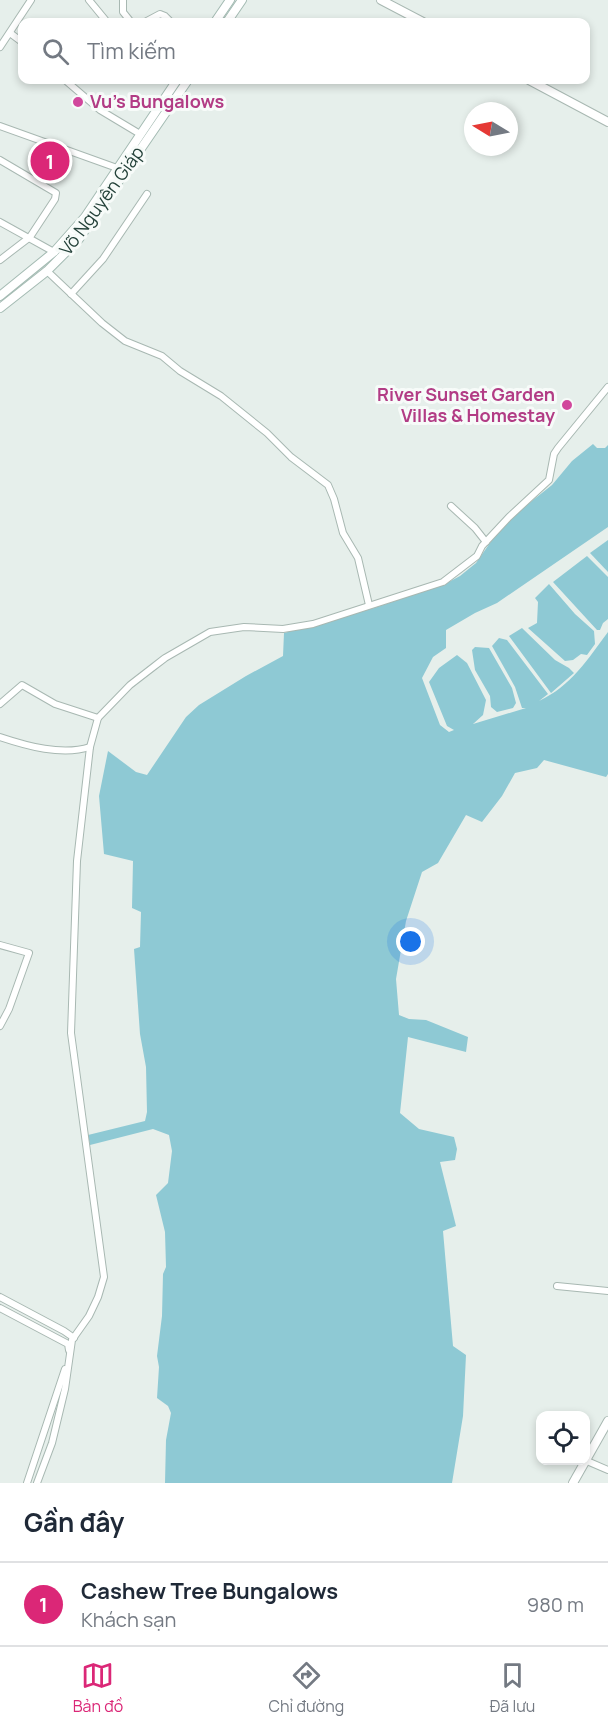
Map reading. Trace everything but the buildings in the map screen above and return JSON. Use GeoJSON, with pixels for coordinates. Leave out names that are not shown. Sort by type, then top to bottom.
{"type":"FeatureCollection","features":[{"type":"Feature","properties":{"kind":"main road"},"geometry":{"type":"LineString","coordinates":[[218,18],[230,0]]}},
{"type":"Feature","properties":{"kind":"main road"},"geometry":{"type":"LineString","coordinates":[[230,18],[242,0]]}},
{"type":"Feature","properties":{"kind":"main road","name":"Võ Nguyên Giáp"},"geometry":{"type":"LineString","coordinates":[[0,308],[48,271],[174,84]]}},
{"type":"Feature","properties":{"kind":"main road","name":"Võ Nguyên Giáp"},"geometry":{"type":"LineString","coordinates":[[0,296],[58,256],[90,224],[185,84]]}},
{"type":"Feature","properties":{"kind":"street"},"geometry":{"type":"LineString","coordinates":[[20,18],[31,0]]}},
{"type":"Feature","properties":{"kind":"street"},"geometry":{"type":"LineString","coordinates":[[89,0],[104,18]]}},
{"type":"Feature","properties":{"kind":"street"},"geometry":{"type":"LineString","coordinates":[[123,0],[123,12],[128,18]]}},
{"type":"Feature","properties":{"kind":"street"},"geometry":{"type":"LineString","coordinates":[[381,0],[415,18]]}},
{"type":"Feature","properties":{"kind":"street"},"geometry":{"type":"LineString","coordinates":[[152,18],[160,14],[167,18]]}},
{"type":"Feature","properties":{"kind":"street"},"geometry":{"type":"LineString","coordinates":[[0,47],[18,20]]}},
{"type":"Feature","properties":{"kind":"street"},"geometry":{"type":"LineString","coordinates":[[10,33],[18,39]]}},
{"type":"Feature","properties":{"kind":"street"},"geometry":{"type":"LineString","coordinates":[[77,84],[100,110],[141,134]]}},
{"type":"Feature","properties":{"kind":"street"},"geometry":{"type":"LineString","coordinates":[[537,84],[608,122]]}},
{"type":"Feature","properties":{"kind":"street"},"geometry":{"type":"LineString","coordinates":[[0,126],[117,168]]}},
{"type":"Feature","properties":{"kind":"street"},"geometry":{"type":"LineString","coordinates":[[0,160],[56,193],[55,199],[30,237],[0,260]]}},
{"type":"Feature","properties":{"kind":"street"},"geometry":{"type":"LineString","coordinates":[[70,294],[103,260],[147,194]]}},
{"type":"Feature","properties":{"kind":"street"},"geometry":{"type":"LineString","coordinates":[[0,222],[30,237],[58,256]]}},
{"type":"Feature","properties":{"kind":"street"},"geometry":{"type":"LineString","coordinates":[[48,271],[70,294],[124,341],[162,356],[190,378],[227,400],[267,433],[291,457],[328,485],[344,533],[358,558],[369,606]]}},
{"type":"Feature","properties":{"kind":"street"},"geometry":{"type":"LineString","coordinates":[[37,1483],[52,1443],[65,1389],[70,1348],[93,1306],[104,1277],[71,1033],[75,882],[90,747],[98,718],[130,685],[165,658],[210,632],[244,627],[283,629],[299,627],[443,582],[477,556],[509,516],[549,480],[554,454],[608,387]]}},
{"type":"Feature","properties":{"kind":"street"},"geometry":{"type":"LineString","coordinates":[[451,506],[475,528],[486,542]]}},
{"type":"Feature","properties":{"kind":"street"},"geometry":{"type":"LineString","coordinates":[[0,704],[22,685],[55,704],[98,718]]}},
{"type":"Feature","properties":{"kind":"street"},"geometry":{"type":"LineString","coordinates":[[0,737],[52,749],[75,750],[90,747]]}},
{"type":"Feature","properties":{"kind":"street"},"geometry":{"type":"LineString","coordinates":[[0,945],[29,953],[9,1009],[0,1026]]}},
{"type":"Feature","properties":{"kind":"street"},"geometry":{"type":"LineString","coordinates":[[557,1286],[608,1292]]}},
{"type":"Feature","properties":{"kind":"street"},"geometry":{"type":"LineString","coordinates":[[0,1297],[74,1338]]}},
{"type":"Feature","properties":{"kind":"street"},"geometry":{"type":"LineString","coordinates":[[0,1308],[68,1344],[69,1347],[66,1366],[27,1483]]}},
{"type":"Feature","properties":{"kind":"street"},"geometry":{"type":"LineString","coordinates":[[590,1455],[608,1421]]}},
{"type":"Feature","properties":{"kind":"street"},"geometry":{"type":"LineString","coordinates":[[590,1462],[608,1470]]}},
{"type":"Feature","properties":{"kind":"street"},"geometry":{"type":"LineString","coordinates":[[573,1483],[584,1465]]}},
{"type":"Feature","properties":{"kind":"water"},"geometry":{"type":"Polygon","coordinates":[[[593,444],[597,448],[605,448],[608,445],[608,527],[497,603],[446,630],[446,648],[433,657],[422,678],[440,725],[449,732],[454,730],[447,726],[429,682],[439,668],[457,655],[467,663],[486,700],[483,715],[473,724],[526,708],[522,708],[515,687],[492,646],[499,638],[507,640],[548,694],[539,701],[570,680],[608,632],[608,774],[606,777],[544,760],[537,768],[515,773],[502,796],[482,822],[466,815],[438,863],[422,872],[406,921],[396,979],[399,1015],[409,1019],[426,1020],[468,1037],[466,1052],[408,1037],[400,1113],[419,1129],[454,1137],[457,1149],[455,1160],[440,1162],[456,1226],[443,1231],[453,1346],[466,1355],[463,1416],[452,1483],[165,1483],[166,1440],[171,1413],[168,1406],[157,1398],[159,1367],[157,1356],[162,1316],[163,1274],[166,1267],[165,1232],[156,1195],[168,1183],[172,1151],[169,1135],[153,1129],[90,1145],[88,1135],[145,1121],[147,1112],[146,1067],[140,1034],[134,949],[140,947],[141,912],[132,908],[133,861],[104,854],[99,796],[108,751],[136,772],[147,775],[186,717],[199,705],[283,656],[284,633],[374,608],[445,584],[460,576],[476,563],[499,530],[552,485],[572,461],[593,444]]]}},
{"type":"Feature","properties":{"kind":"water"},"geometry":{"type":"Polygon","coordinates":[[[608,540],[608,572],[590,553],[608,540]]]}},
{"type":"Feature","properties":{"kind":"water"},"geometry":{"type":"Polygon","coordinates":[[[587,556],[608,577],[608,619],[600,630],[597,630],[553,582],[587,556]]]}},
{"type":"Feature","properties":{"kind":"water"},"geometry":{"type":"Polygon","coordinates":[[[549,584],[575,614],[594,631],[595,644],[587,655],[581,654],[573,660],[565,661],[528,628],[537,623],[538,602],[535,598],[549,584]]]}},
{"type":"Feature","properties":{"kind":"water"},"geometry":{"type":"Polygon","coordinates":[[[522,628],[555,660],[574,673],[551,693],[509,636],[522,628]]]}},
{"type":"Feature","properties":{"kind":"water"},"geometry":{"type":"Polygon","coordinates":[[[475,647],[489,648],[512,688],[516,703],[513,708],[497,712],[491,707],[490,696],[475,670],[472,650],[475,647]]]}},
{"type":"Feature","properties":{"kind":"place","name":"Vu's Bungalows"},"geometry":{"type":"Point","coordinates":[78,102]}},
{"type":"Feature","properties":{"kind":"place","name":"Cashew Tree Bungalows"},"geometry":{"type":"Point","coordinates":[50,161]}},
{"type":"Feature","properties":{"kind":"place","name":"River Sunset Garden Villas & Homestay"},"geometry":{"type":"Point","coordinates":[567,405]}}]}
